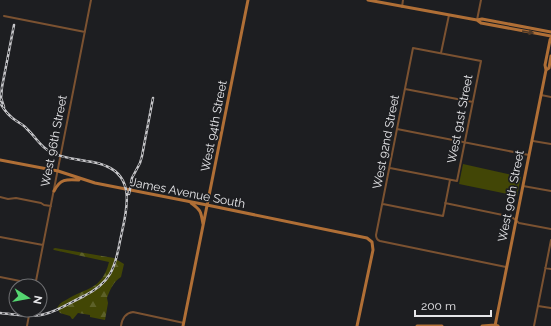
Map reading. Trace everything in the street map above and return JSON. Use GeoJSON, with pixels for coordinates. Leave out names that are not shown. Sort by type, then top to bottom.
{"type":"FeatureCollection","features":[{"type":"Feature","properties":{"kind":"street","name":"West 96th Street"},"geometry":{"type":"LineString","coordinates":[[36,278],[91,0]]}},
{"type":"Feature","properties":{"kind":"street","name":"West 94th Street"},"geometry":{"type":"LineString","coordinates":[[184,324],[248,0]]}},
{"type":"Feature","properties":{"kind":"street"},"geometry":{"type":"LineString","coordinates":[[368,0],[477,20],[487,24],[551,37]]}},
{"type":"Feature","properties":{"kind":"street"},"geometry":{"type":"LineString","coordinates":[[402,7],[403,0]]}},
{"type":"Feature","properties":{"kind":"street"},"geometry":{"type":"LineString","coordinates":[[477,20],[481,0]]}},
{"type":"Feature","properties":{"kind":"street"},"geometry":{"type":"LineString","coordinates":[[441,53],[449,15]]}},
{"type":"Feature","properties":{"kind":"street"},"geometry":{"type":"LineString","coordinates":[[4,16],[85,32]]}},
{"type":"Feature","properties":{"kind":"street"},"geometry":{"type":"LineString","coordinates":[[477,20],[482,19],[506,22],[551,32]]}},
{"type":"Feature","properties":{"kind":"street","name":"West 90th Street"},"geometry":{"type":"LineString","coordinates":[[496,326],[506,267],[546,70],[545,65],[551,37]]}},
{"type":"Feature","properties":{"kind":"street","name":"West 92nd Street"},"geometry":{"type":"LineString","coordinates":[[441,53],[413,48],[376,235],[377,239],[380,241],[506,267]]}},
{"type":"Feature","properties":{"kind":"street","name":"West 91st Street"},"geometry":{"type":"LineString","coordinates":[[382,204],[443,216],[450,180],[457,181],[481,61],[441,53]]}},
{"type":"Feature","properties":{"kind":"street","name":"West 90th Street"},"geometry":{"type":"LineString","coordinates":[[546,70],[549,68],[551,56]]}},
{"type":"Feature","properties":{"kind":"street"},"geometry":{"type":"LineString","coordinates":[[405,89],[473,102]]}},
{"type":"Feature","properties":{"kind":"street"},"geometry":{"type":"LineString","coordinates":[[541,95],[551,97]]}},
{"type":"Feature","properties":{"kind":"street"},"geometry":{"type":"LineString","coordinates":[[397,129],[529,155]]}},
{"type":"Feature","properties":{"kind":"street"},"geometry":{"type":"LineString","coordinates":[[532,140],[551,144]]}},
{"type":"Feature","properties":{"kind":"street","name":"James Avenue South"},"geometry":{"type":"LineString","coordinates":[[0,160],[58,171],[95,183],[366,238],[372,242],[373,250],[357,326]]}},
{"type":"Feature","properties":{"kind":"street"},"geometry":{"type":"LineString","coordinates":[[390,168],[450,180]]}},
{"type":"Feature","properties":{"kind":"street"},"geometry":{"type":"LineString","coordinates":[[54,191],[59,184],[66,180],[83,180]]}},
{"type":"Feature","properties":{"kind":"street"},"geometry":{"type":"LineString","coordinates":[[523,186],[551,191]]}},
{"type":"Feature","properties":{"kind":"street"},"geometry":{"type":"LineString","coordinates":[[0,197],[8,199],[16,198],[51,206]]}},
{"type":"Feature","properties":{"kind":"street"},"geometry":{"type":"LineString","coordinates":[[190,202],[200,210],[203,227]]}},
{"type":"Feature","properties":{"kind":"street"},"geometry":{"type":"LineString","coordinates":[[445,203],[512,217],[519,223],[551,229]]}},
{"type":"Feature","properties":{"kind":"street"},"geometry":{"type":"LineString","coordinates":[[0,237],[43,245]]}},
{"type":"Feature","properties":{"kind":"street"},"geometry":{"type":"LineString","coordinates":[[534,326],[551,240]]}},
{"type":"Feature","properties":{"kind":"street"},"geometry":{"type":"LineString","coordinates":[[545,268],[551,269]]}},
{"type":"Feature","properties":{"kind":"street"},"geometry":{"type":"LineString","coordinates":[[538,306],[551,308]]}},
{"type":"Feature","properties":{"kind":"street"},"geometry":{"type":"LineString","coordinates":[[121,326],[122,320],[125,316],[128,313],[133,312],[184,324]]}},
{"type":"Feature","properties":{"kind":"street"},"geometry":{"type":"LineString","coordinates":[[417,326],[442,326]]}},
{"type":"Feature","properties":{"kind":"street"},"geometry":{"type":"LineString","coordinates":[[482,326],[496,326]]}},
{"type":"Feature","properties":{"kind":"green space"},"geometry":{"type":"Polygon","coordinates":[[[55,248],[114,258],[124,264],[121,277],[114,284],[107,298],[108,303],[105,320],[78,313],[72,319],[70,316],[60,313],[57,308],[62,302],[93,287],[98,283],[106,271],[109,262],[53,249],[55,248]]]}},
{"type":"Feature","properties":{"kind":"shaded area"},"geometry":{"type":"Polygon","coordinates":[[[463,164],[521,177],[517,196],[459,184],[463,164]]]}},
{"type":"Feature","properties":{"kind":"railway"},"geometry":{"type":"LineString","coordinates":[[4,107],[1,98],[2,87],[14,25]]}},
{"type":"Feature","properties":{"kind":"railway"},"geometry":{"type":"LineString","coordinates":[[129,194],[132,178],[142,156],[153,98]]}},
{"type":"Feature","properties":{"kind":"railway"},"geometry":{"type":"LineString","coordinates":[[0,102],[8,114],[25,127],[47,150],[64,157],[101,164],[116,172],[126,189],[127,199],[116,260],[110,274],[100,286],[55,311],[45,314],[28,316],[0,313]]}}]}
